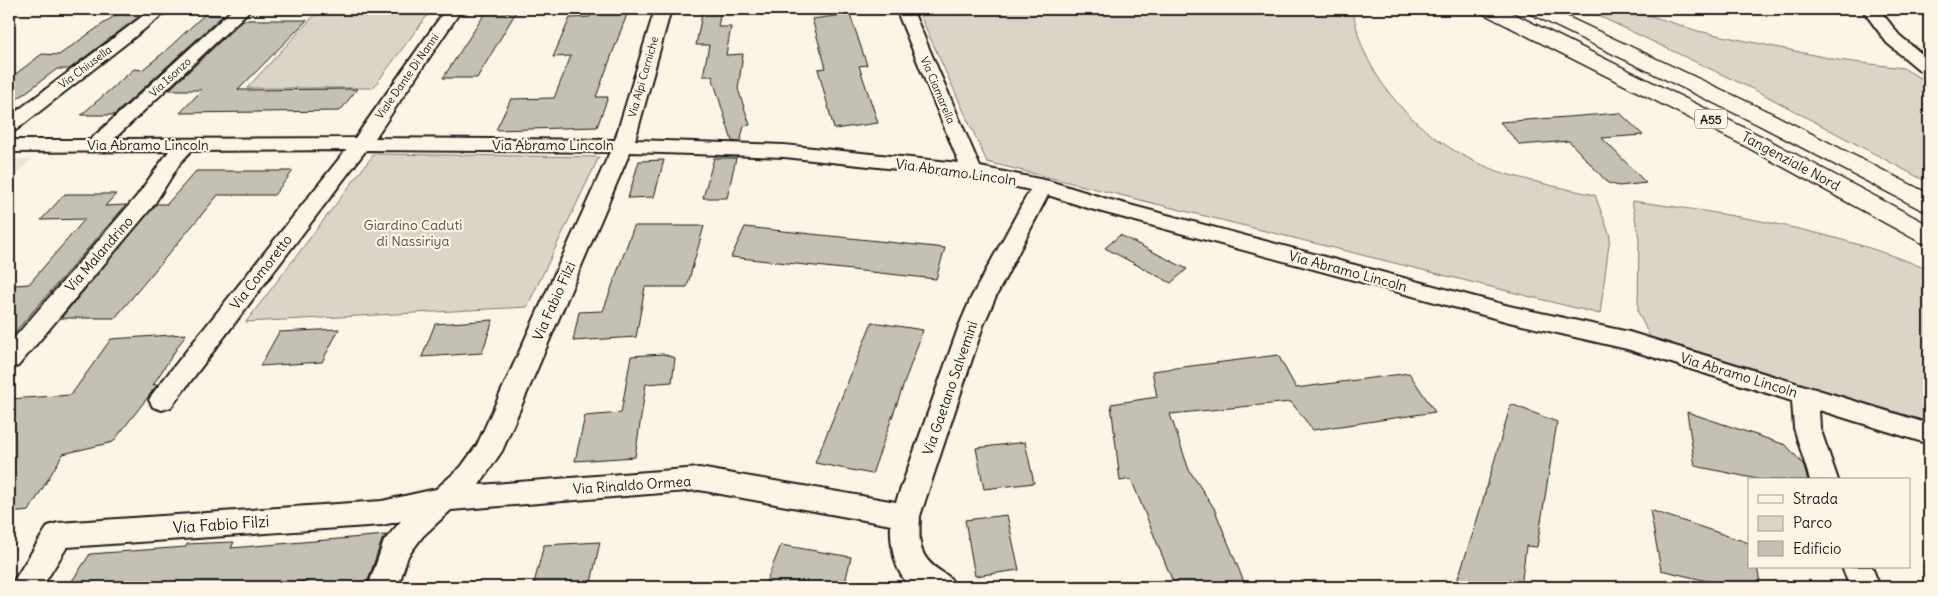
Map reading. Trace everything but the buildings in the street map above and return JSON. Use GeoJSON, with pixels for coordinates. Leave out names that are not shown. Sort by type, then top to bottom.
{"type":"FeatureCollection","features":[{"type":"Feature","properties":{"kind":"highway","name":"Tangenziale Nord"},"geometry":{"type":"LineString","coordinates":[[1489,9],[1735,132],[1929,236]]}},
{"type":"Feature","properties":{"kind":"highway","name":"Tangenziale Nord"},"geometry":{"type":"LineString","coordinates":[[1536,9],[1756,115],[1929,204]]}},
{"type":"Feature","properties":{"kind":"street","name":"Via Chiusella"},"geometry":{"type":"LineString","coordinates":[[9,126],[162,9]]}},
{"type":"Feature","properties":{"kind":"street","name":"Via Isonzo"},"geometry":{"type":"LineString","coordinates":[[96,145],[243,9]]}},
{"type":"Feature","properties":{"kind":"street","name":"Viale Dante Di Nanni"},"geometry":{"type":"LineString","coordinates":[[359,144],[454,9]]}},
{"type":"Feature","properties":{"kind":"street","name":"Via Alpi Carniche"},"geometry":{"type":"LineString","coordinates":[[623,146],[663,9]]}},
{"type":"Feature","properties":{"kind":"street","name":"Via Ciamarella"},"geometry":{"type":"LineString","coordinates":[[904,9],[972,171]]}},
{"type":"Feature","properties":{"kind":"street"},"geometry":{"type":"LineString","coordinates":[[1870,9],[1893,39],[1929,69]]}},
{"type":"Feature","properties":{"kind":"street","name":"Via Abramo Lincoln"},"geometry":{"type":"LineString","coordinates":[[9,146],[185,144],[623,146],[784,151],[972,171],[1042,186],[1099,204],[1555,326],[1629,341],[1929,434]]}},
{"type":"Feature","properties":{"kind":"street","name":"Via Malandrino"},"geometry":{"type":"LineString","coordinates":[[9,360],[145,201],[169,164],[185,144]]}},
{"type":"Feature","properties":{"kind":"street","name":"Via Comoretto"},"geometry":{"type":"LineString","coordinates":[[162,400],[359,144]]}},
{"type":"Feature","properties":{"kind":"street","name":"Via Fabio Filzi"},"geometry":{"type":"LineString","coordinates":[[383,587],[395,550],[413,527],[471,475],[488,451],[623,146]]}},
{"type":"Feature","properties":{"kind":"street","name":"Via Gaetano Salvemini"},"geometry":{"type":"LineString","coordinates":[[940,587],[921,576],[908,560],[904,540],[906,516],[982,298],[1042,186]]}},
{"type":"Feature","properties":{"kind":"street"},"geometry":{"type":"LineString","coordinates":[[1804,394],[1807,428],[1823,478]]}},
{"type":"Feature","properties":{"kind":"street","name":"Via Rinaldo Ormea"},"geometry":{"type":"LineString","coordinates":[[444,499],[699,479],[906,516]]}},
{"type":"Feature","properties":{"kind":"street","name":"Via Fabio Filzi"},"geometry":{"type":"LineString","coordinates":[[25,587],[58,535],[382,513],[444,499]]}},
{"type":"Feature","properties":{"kind":"street"},"geometry":{"type":"LineString","coordinates":[[1857,568],[1865,587]]}},
{"type":"Feature","properties":{"kind":"shaded area"},"geometry":{"type":"Polygon","coordinates":[[[31,159],[9,182],[9,160],[31,159]]]}},
{"type":"Feature","properties":{"kind":"green space"},"geometry":{"type":"Polygon","coordinates":[[[320,9],[432,9],[373,88],[247,88],[320,9]]]}},
{"type":"Feature","properties":{"kind":"green space"},"geometry":{"type":"Polygon","coordinates":[[[917,9],[1352,9],[1363,48],[1376,74],[1406,113],[1424,129],[1465,157],[1487,167],[1521,178],[1595,195],[1610,236],[1600,314],[987,162],[917,9]]]}},
{"type":"Feature","properties":{"kind":"green space"},"geometry":{"type":"Polygon","coordinates":[[[1584,9],[1630,9],[1698,31],[1838,60],[1903,68],[1929,83],[1929,183],[1759,92],[1584,9]]]}},
{"type":"Feature","properties":{"kind":"green space","name":"Giardino Caduti di Nassiriya"},"geometry":{"type":"Polygon","coordinates":[[[374,154],[599,157],[527,307],[246,322],[374,154]]]}},
{"type":"Feature","properties":{"kind":"green space"},"geometry":{"type":"Polygon","coordinates":[[[1632,201],[1783,225],[1857,244],[1929,270],[1929,422],[1650,337],[1638,312],[1639,239],[1632,201]]]}}]}
